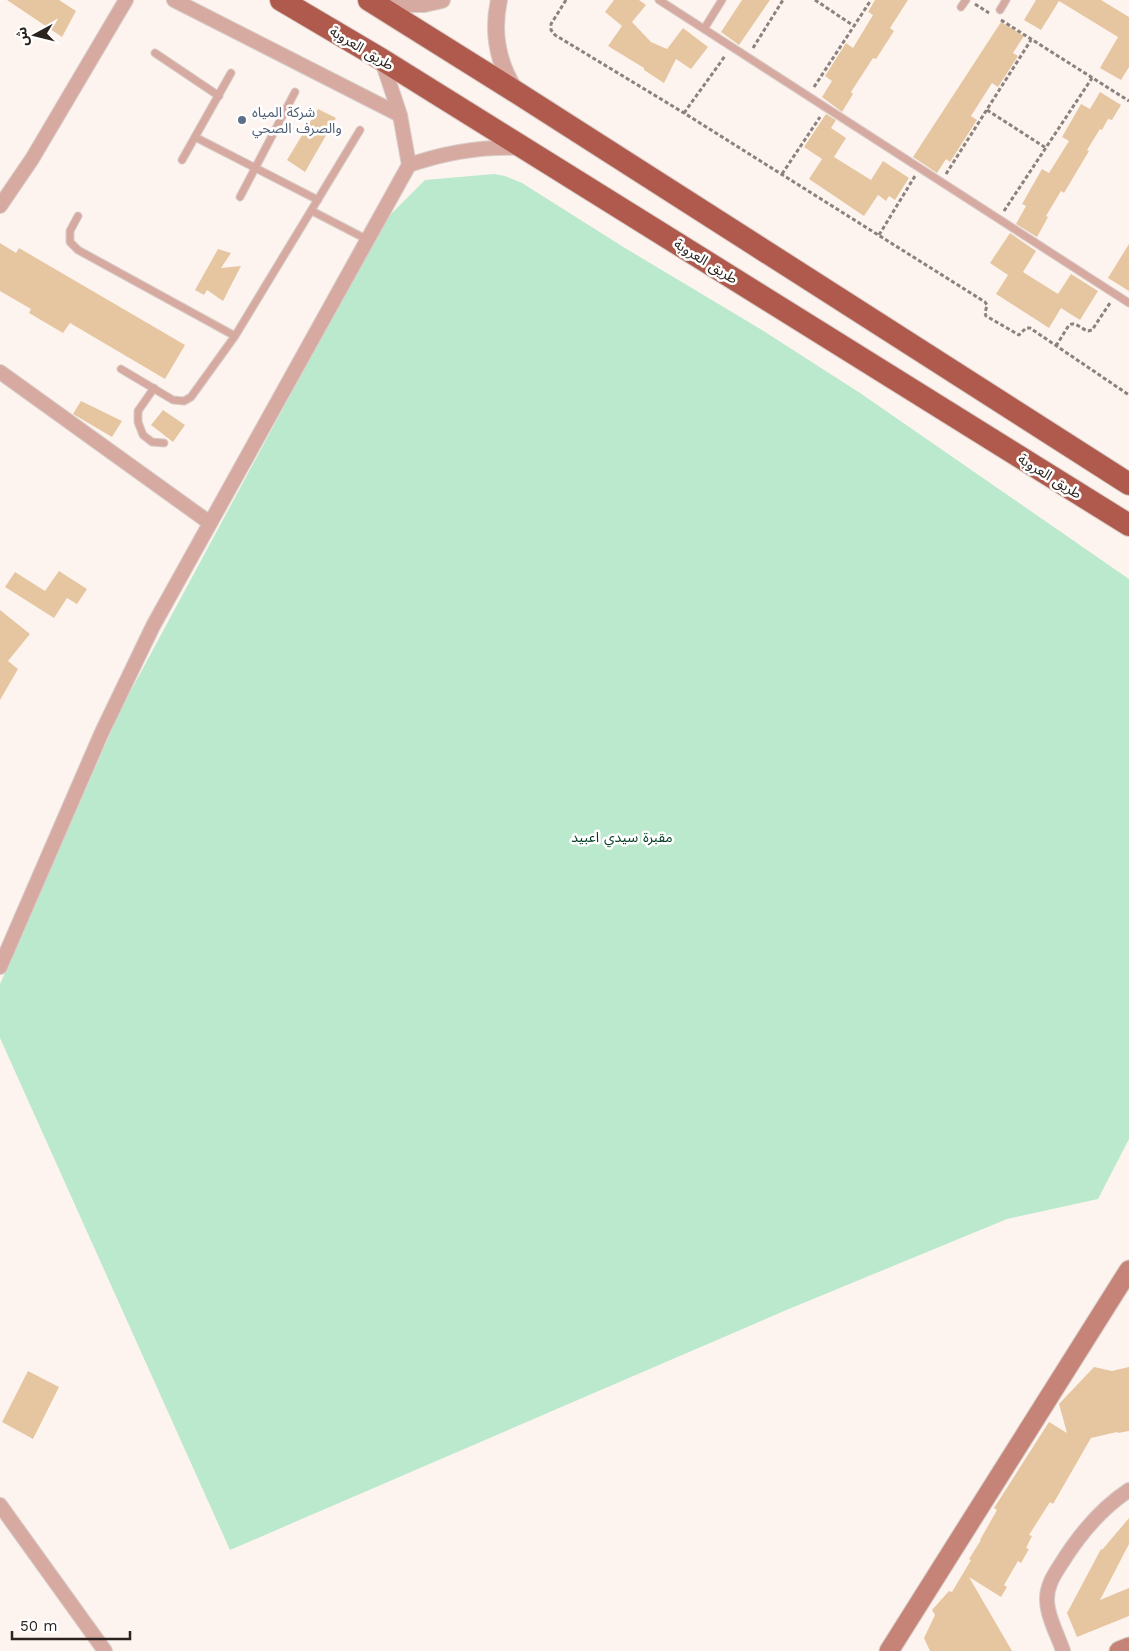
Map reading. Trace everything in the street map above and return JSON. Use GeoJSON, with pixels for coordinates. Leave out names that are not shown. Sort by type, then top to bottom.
{"type":"FeatureCollection","features":[{"type":"Feature","properties":{"kind":"highway","name":"طريق العروبة"},"geometry":{"type":"LineString","coordinates":[[281,0],[381,59],[1129,525]]}},
{"type":"Feature","properties":{"kind":"highway"},"geometry":{"type":"LineString","coordinates":[[372,2],[1129,484]]}},
{"type":"Feature","properties":{"kind":"main road"},"geometry":{"type":"LineString","coordinates":[[889,1651],[1129,1270]]}},
{"type":"Feature","properties":{"kind":"main road"},"geometry":{"type":"LineString","coordinates":[[1119,1651],[1129,1647]]}},
{"type":"Feature","properties":{"kind":"street"},"geometry":{"type":"LineString","coordinates":[[0,206],[32,159],[126,0]]}},
{"type":"Feature","properties":{"kind":"street"},"geometry":{"type":"LineString","coordinates":[[174,0],[400,115]]}},
{"type":"Feature","properties":{"kind":"street"},"geometry":{"type":"LineString","coordinates":[[372,2],[424,4],[442,0]]}},
{"type":"Feature","properties":{"kind":"street"},"geometry":{"type":"LineString","coordinates":[[499,0],[496,23],[499,52],[503,66],[516,92]]}},
{"type":"Feature","properties":{"kind":"street"},"geometry":{"type":"LineString","coordinates":[[0,967],[78,785],[153,626],[409,165],[400,115],[392,86],[381,59]]}},
{"type":"Feature","properties":{"kind":"street"},"geometry":{"type":"LineString","coordinates":[[409,165],[437,156],[466,150],[525,149]]}},
{"type":"Feature","properties":{"kind":"street"},"geometry":{"type":"LineString","coordinates":[[0,372],[210,523]]}},
{"type":"Feature","properties":{"kind":"street"},"geometry":{"type":"LineString","coordinates":[[1064,1651],[1048,1609],[1047,1594],[1051,1581],[1082,1533],[1108,1506],[1129,1490]]}},
{"type":"Feature","properties":{"kind":"street"},"geometry":{"type":"LineString","coordinates":[[0,1505],[106,1651]]}},
{"type":"Feature","properties":{"kind":"lane"},"geometry":{"type":"LineString","coordinates":[[659,0],[1129,303]]}},
{"type":"Feature","properties":{"kind":"lane"},"geometry":{"type":"LineString","coordinates":[[704,29],[722,0]]}},
{"type":"Feature","properties":{"kind":"lane"},"geometry":{"type":"LineString","coordinates":[[961,7],[967,0]]}},
{"type":"Feature","properties":{"kind":"lane"},"geometry":{"type":"LineString","coordinates":[[1000,10],[1006,0]]}},
{"type":"Feature","properties":{"kind":"lane"},"geometry":{"type":"LineString","coordinates":[[154,52],[219,96]]}},
{"type":"Feature","properties":{"kind":"lane"},"geometry":{"type":"LineString","coordinates":[[182,160],[231,73]]}},
{"type":"Feature","properties":{"kind":"lane"},"geometry":{"type":"LineString","coordinates":[[240,196],[295,92]]}},
{"type":"Feature","properties":{"kind":"lane"},"geometry":{"type":"LineString","coordinates":[[121,369],[174,400],[184,402],[191,398],[235,336],[312,212],[360,130]]}},
{"type":"Feature","properties":{"kind":"lane"},"geometry":{"type":"LineString","coordinates":[[195,137],[318,200]]}},
{"type":"Feature","properties":{"kind":"lane"},"geometry":{"type":"LineString","coordinates":[[312,212],[368,240]]}},
{"type":"Feature","properties":{"kind":"lane"},"geometry":{"type":"LineString","coordinates":[[78,216],[70,231],[70,242],[78,250],[235,336]]}},
{"type":"Feature","properties":{"kind":"lane"},"geometry":{"type":"LineString","coordinates":[[154,388],[138,411],[138,422],[142,435],[152,442],[164,443]]}},
{"type":"Feature","properties":{"kind":"path"},"geometry":{"type":"LineString","coordinates":[[566,0],[551,24],[550,27],[553,33],[985,302],[988,305],[985,313],[986,316],[1019,335],[1026,328],[1030,328],[1129,395]]}},
{"type":"Feature","properties":{"kind":"path"},"geometry":{"type":"LineString","coordinates":[[747,57],[784,0]]}},
{"type":"Feature","properties":{"kind":"path"},"geometry":{"type":"LineString","coordinates":[[815,0],[854,26]]}},
{"type":"Feature","properties":{"kind":"path"},"geometry":{"type":"LineString","coordinates":[[808,96],[871,0]]}},
{"type":"Feature","properties":{"kind":"path"},"geometry":{"type":"LineString","coordinates":[[967,0],[1129,102]]}},
{"type":"Feature","properties":{"kind":"path"},"geometry":{"type":"LineString","coordinates":[[941,182],[1031,40]]}},
{"type":"Feature","properties":{"kind":"path"},"geometry":{"type":"LineString","coordinates":[[684,113],[732,47]]}},
{"type":"Feature","properties":{"kind":"path"},"geometry":{"type":"LineString","coordinates":[[999,219],[1092,78]]}},
{"type":"Feature","properties":{"kind":"path"},"geometry":{"type":"LineString","coordinates":[[782,174],[826,108]]}},
{"type":"Feature","properties":{"kind":"path"},"geometry":{"type":"LineString","coordinates":[[987,110],[1046,148]]}},
{"type":"Feature","properties":{"kind":"path"},"geometry":{"type":"LineString","coordinates":[[879,235],[920,169]]}},
{"type":"Feature","properties":{"kind":"path"},"geometry":{"type":"LineString","coordinates":[[1056,346],[1071,324],[1088,331],[1092,330],[1115,294]]}},
{"type":"Feature","properties":{"kind":"green space","name":"مقبرة سيدي اعبيد"},"geometry":{"type":"Polygon","coordinates":[[[494,174],[522,183],[625,248],[762,330],[860,393],[1129,579],[1129,1139],[1098,1199],[1007,1219],[784,1311],[230,1550],[0,1038],[0,984],[121,709],[384,221],[425,180],[494,174]]]}},
{"type":"Feature","properties":{"kind":"building"},"geometry":{"type":"Polygon","coordinates":[[[7,0],[59,0],[76,11],[62,37],[7,0]]]}},
{"type":"Feature","properties":{"kind":"building"},"geometry":{"type":"Polygon","coordinates":[[[614,0],[639,0],[646,5],[632,22],[651,42],[667,49],[683,28],[708,47],[691,69],[676,59],[664,83],[608,46],[622,26],[605,12],[614,0]]]}},
{"type":"Feature","properties":{"kind":"building"},"geometry":{"type":"Polygon","coordinates":[[[742,0],[770,0],[739,45],[721,32],[742,0]]]}},
{"type":"Feature","properties":{"kind":"building"},"geometry":{"type":"Polygon","coordinates":[[[875,0],[908,0],[890,28],[894,31],[876,59],[873,58],[851,92],[853,94],[842,112],[822,97],[832,81],[825,76],[846,43],[853,48],[873,15],[868,12],[875,0]]]}},
{"type":"Feature","properties":{"kind":"building"},"geometry":{"type":"Polygon","coordinates":[[[1036,0],[1101,0],[1129,17],[1129,67],[1121,80],[1100,68],[1118,37],[1059,1],[1041,30],[1024,20],[1036,0]]]}},
{"type":"Feature","properties":{"kind":"building"},"geometry":{"type":"Polygon","coordinates":[[[1001,22],[1024,36],[1013,53],[1018,56],[998,87],[992,83],[971,116],[977,120],[950,162],[946,159],[937,173],[913,157],[1001,22]]]}},
{"type":"Feature","properties":{"kind":"building"},"geometry":{"type":"Polygon","coordinates":[[[1100,92],[1121,105],[1112,120],[1108,119],[1102,130],[1100,129],[1064,193],[1061,191],[1046,216],[1048,217],[1037,237],[1016,224],[1026,206],[1022,204],[1042,169],[1049,173],[1069,141],[1062,137],[1081,104],[1090,109],[1100,92]]]}},
{"type":"Feature","properties":{"kind":"building"},"geometry":{"type":"Polygon","coordinates":[[[318,109],[336,118],[305,172],[287,160],[318,109]]]}},
{"type":"Feature","properties":{"kind":"building"},"geometry":{"type":"Polygon","coordinates":[[[826,114],[836,120],[831,128],[846,138],[834,157],[871,180],[883,161],[909,178],[895,200],[889,196],[886,201],[878,195],[864,216],[809,179],[822,159],[804,147],[826,114]]]}},
{"type":"Feature","properties":{"kind":"building"},"geometry":{"type":"Polygon","coordinates":[[[1010,233],[1036,251],[1023,272],[1058,294],[1071,274],[1098,291],[1080,320],[1061,308],[1049,328],[996,294],[1008,275],[990,263],[1010,233]]]}},
{"type":"Feature","properties":{"kind":"building"},"geometry":{"type":"Polygon","coordinates":[[[0,243],[16,253],[19,248],[185,345],[165,379],[70,323],[63,333],[29,313],[31,309],[0,291],[0,243]]]}},
{"type":"Feature","properties":{"kind":"building"},"geometry":{"type":"Polygon","coordinates":[[[1129,244],[1129,291],[1108,278],[1129,244]]]}},
{"type":"Feature","properties":{"kind":"building"},"geometry":{"type":"Polygon","coordinates":[[[218,249],[231,253],[221,268],[241,266],[223,301],[207,290],[204,295],[195,290],[218,249]]]}},
{"type":"Feature","properties":{"kind":"building"},"geometry":{"type":"Polygon","coordinates":[[[81,401],[122,421],[112,437],[73,414],[81,401]]]}},
{"type":"Feature","properties":{"kind":"building"},"geometry":{"type":"Polygon","coordinates":[[[163,410],[185,425],[173,442],[151,425],[163,410]]]}},
{"type":"Feature","properties":{"kind":"building"},"geometry":{"type":"Polygon","coordinates":[[[59,571],[87,589],[77,604],[67,598],[54,618],[5,587],[15,572],[45,591],[59,571]]]}},
{"type":"Feature","properties":{"kind":"building"},"geometry":{"type":"Polygon","coordinates":[[[0,610],[30,634],[8,661],[18,669],[0,700],[0,610]]]}},
{"type":"Feature","properties":{"kind":"building"},"geometry":{"type":"Polygon","coordinates":[[[1094,1367],[1112,1371],[1129,1367],[1129,1431],[1091,1438],[1053,1504],[1050,1502],[1029,1535],[1032,1536],[1026,1548],[1029,1549],[1021,1563],[1018,1561],[1004,1585],[1007,1587],[1001,1597],[969,1577],[1012,1651],[930,1651],[924,1638],[935,1615],[932,1610],[949,1591],[952,1592],[997,1510],[994,1508],[1049,1422],[1067,1433],[1059,1404],[1094,1367]]]}},
{"type":"Feature","properties":{"kind":"building"},"geometry":{"type":"Polygon","coordinates":[[[28,1371],[59,1387],[33,1439],[2,1422],[28,1371]]]}},
{"type":"Feature","properties":{"kind":"building"},"geometry":{"type":"Polygon","coordinates":[[[1129,1518],[1129,1544],[1100,1600],[1129,1588],[1129,1616],[1077,1637],[1067,1613],[1101,1549],[1129,1518]]]}},
{"type":"Feature","properties":{"kind":"place","name":"شركة المياه والصرف الصحي"},"geometry":{"type":"Point","coordinates":[242,120]}}]}
